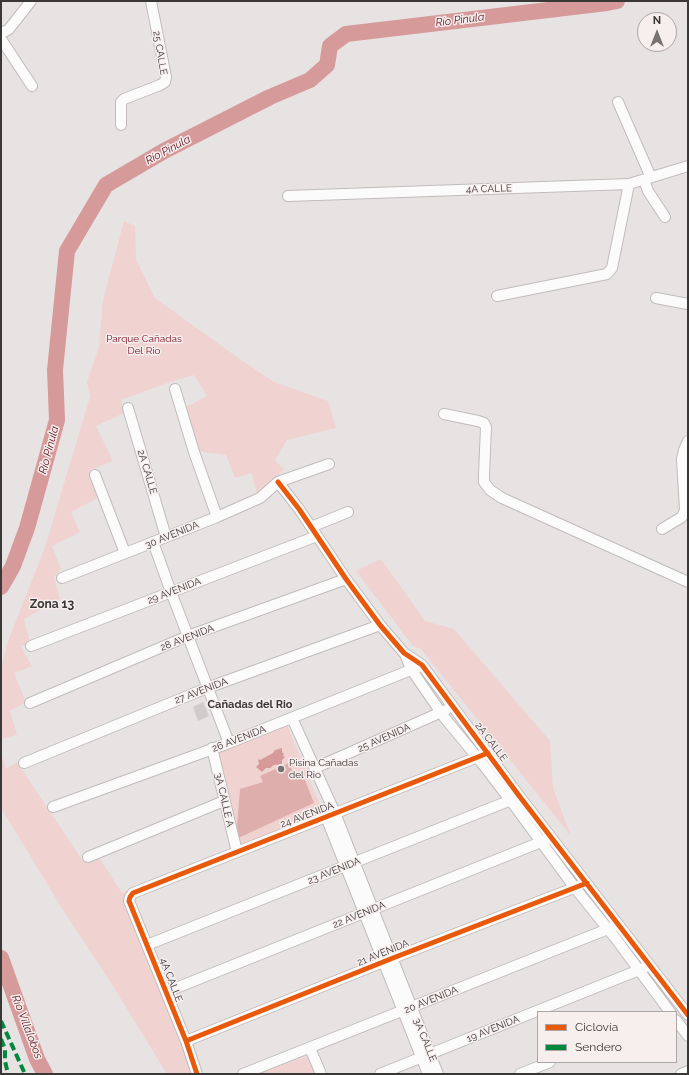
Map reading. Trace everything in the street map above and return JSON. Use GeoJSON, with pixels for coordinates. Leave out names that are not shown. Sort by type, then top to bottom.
{"type":"FeatureCollection","features":[{"type":"Feature","properties":{"kind":"street"},"geometry":{"type":"LineString","coordinates":[[1,32],[10,29],[31,1]]}},
{"type":"Feature","properties":{"kind":"street","name":"25 CALLE"},"geometry":{"type":"LineString","coordinates":[[121,125],[121,102],[124,99],[160,85],[165,82],[166,78],[151,1]]}},
{"type":"Feature","properties":{"kind":"street"},"geometry":{"type":"LineString","coordinates":[[1,39],[32,86]]}},
{"type":"Feature","properties":{"kind":"street"},"geometry":{"type":"LineString","coordinates":[[618,102],[649,173],[648,191],[665,217]]}},
{"type":"Feature","properties":{"kind":"street","name":"4A CALLE"},"geometry":{"type":"LineString","coordinates":[[288,196],[629,184],[688,166]]}},
{"type":"Feature","properties":{"kind":"street"},"geometry":{"type":"LineString","coordinates":[[496,296],[607,274],[612,268],[629,184]]}},
{"type":"Feature","properties":{"kind":"street"},"geometry":{"type":"LineString","coordinates":[[656,298],[688,304]]}},
{"type":"Feature","properties":{"kind":"street"},"geometry":{"type":"LineString","coordinates":[[175,389],[194,452],[217,517]]}},
{"type":"Feature","properties":{"kind":"street","name":"2A CALLE"},"geometry":{"type":"LineString","coordinates":[[128,408],[166,537]]}},
{"type":"Feature","properties":{"kind":"street"},"geometry":{"type":"LineString","coordinates":[[444,414],[484,423],[486,427],[484,482],[490,490],[502,498],[688,582]]}},
{"type":"Feature","properties":{"kind":"street"},"geometry":{"type":"LineString","coordinates":[[662,530],[682,517],[685,510],[682,459],[688,441]]}},
{"type":"Feature","properties":{"kind":"street"},"geometry":{"type":"LineString","coordinates":[[278,482],[329,464]]}},
{"type":"Feature","properties":{"kind":"street"},"geometry":{"type":"LineString","coordinates":[[95,475],[125,553]]}},
{"type":"Feature","properties":{"kind":"street","name":"30 AVENIDA"},"geometry":{"type":"LineString","coordinates":[[62,578],[217,517],[260,498],[278,482]]}},
{"type":"Feature","properties":{"kind":"street","name":"2A CALLE"},"geometry":{"type":"LineString","coordinates":[[278,482],[299,509],[346,579],[380,625],[404,652],[422,665],[452,707],[488,753],[541,842],[669,1011]]}},
{"type":"Feature","properties":{"kind":"street"},"geometry":{"type":"LineString","coordinates":[[310,526],[348,512]]}},
{"type":"Feature","properties":{"kind":"street","name":"29 AVENIDA"},"geometry":{"type":"LineString","coordinates":[[31,646],[317,536]]}},
{"type":"Feature","properties":{"kind":"street"},"geometry":{"type":"LineString","coordinates":[[153,542],[229,744]]}},
{"type":"Feature","properties":{"kind":"street","name":"28 AVENIDA"},"geometry":{"type":"LineString","coordinates":[[30,702],[188,636],[346,579]]}},
{"type":"Feature","properties":{"kind":"street","name":"27 AVENIDA"},"geometry":{"type":"LineString","coordinates":[[24,763],[207,688],[380,625]]}},
{"type":"Feature","properties":{"kind":"street","name":"2A CALLE"},"geometry":{"type":"LineString","coordinates":[[404,652],[411,669],[441,712],[478,757],[552,838],[650,965],[682,1012]]}},
{"type":"Feature","properties":{"kind":"street","name":"26 AVENIDA"},"geometry":{"type":"LineString","coordinates":[[53,807],[212,748],[229,744],[422,665]]}},
{"type":"Feature","properties":{"kind":"street","name":"25 AVENIDA"},"geometry":{"type":"LineString","coordinates":[[315,768],[452,707]]}},
{"type":"Feature","properties":{"kind":"street","name":"3A CALLE"},"geometry":{"type":"LineString","coordinates":[[292,718],[336,814],[350,864]]}},
{"type":"Feature","properties":{"kind":"street","name":"3A CALLE A"},"geometry":{"type":"LineString","coordinates":[[212,748],[237,852]]}},
{"type":"Feature","properties":{"kind":"street","name":"24 AVENIDA"},"geometry":{"type":"LineString","coordinates":[[133,893],[488,753]]}},
{"type":"Feature","properties":{"kind":"street","name":"23 AVENIDA"},"geometry":{"type":"LineString","coordinates":[[148,945],[515,799]]}},
{"type":"Feature","properties":{"kind":"street"},"geometry":{"type":"LineString","coordinates":[[88,857],[224,801]]}},
{"type":"Feature","properties":{"kind":"street","name":"3A CALLE"},"geometry":{"type":"LineString","coordinates":[[326,817],[350,864],[426,1056],[438,1074]]}},
{"type":"Feature","properties":{"kind":"street","name":"22 AVENIDA"},"geometry":{"type":"LineString","coordinates":[[166,992],[552,838]]}},
{"type":"Feature","properties":{"kind":"street","name":"21 AVENIDA"},"geometry":{"type":"LineString","coordinates":[[186,1041],[388,960],[587,883]]}},
{"type":"Feature","properties":{"kind":"street","name":"4A CALLE"},"geometry":{"type":"LineString","coordinates":[[133,893],[129,901],[186,1041],[197,1074]]}},
{"type":"Feature","properties":{"kind":"street","name":"20 AVENIDA"},"geometry":{"type":"LineString","coordinates":[[243,1074],[618,925]]}},
{"type":"Feature","properties":{"kind":"street","name":"19 AVENIDA"},"geometry":{"type":"LineString","coordinates":[[380,1074],[650,965]]}},
{"type":"Feature","properties":{"kind":"street"},"geometry":{"type":"LineString","coordinates":[[677,1021],[688,1036]]}},
{"type":"Feature","properties":{"kind":"street"},"geometry":{"type":"LineString","coordinates":[[310,1048],[321,1074]]}},
{"type":"Feature","properties":{"kind":"street","name":"3A CALLE"},"geometry":{"type":"LineString","coordinates":[[426,1056],[428,1074]]}},
{"type":"Feature","properties":{"kind":"street"},"geometry":{"type":"LineString","coordinates":[[520,1074],[548,1063]]}},
{"type":"Feature","properties":{"kind":"street"},"geometry":{"type":"LineString","coordinates":[[681,1074],[688,1071]]}},
{"type":"Feature","properties":{"kind":"green space","name":"Parque Cañadas Del Rio"},"geometry":{"type":"Polygon","coordinates":[[[124,221],[135,226],[136,259],[155,298],[274,382],[328,401],[336,428],[287,440],[275,460],[284,470],[273,479],[265,491],[257,495],[252,473],[235,478],[226,455],[195,451],[186,407],[207,396],[194,375],[121,400],[124,413],[96,426],[113,461],[90,470],[101,496],[71,512],[80,532],[52,546],[61,569],[54,577],[60,599],[24,619],[31,646],[20,645],[32,666],[14,673],[26,702],[10,711],[17,735],[1,739],[1,669],[7,644],[45,547],[90,397],[87,382],[99,347],[103,300],[124,221]]]}},
{"type":"Feature","properties":{"kind":"green space"},"geometry":{"type":"Polygon","coordinates":[[[381,559],[425,621],[454,629],[550,741],[553,788],[571,836],[421,649],[413,646],[356,571],[381,559]]]}},
{"type":"Feature","properties":{"kind":"green space"},"geometry":{"type":"Polygon","coordinates":[[[287,725],[323,812],[238,845],[213,749],[287,725]]]}},
{"type":"Feature","properties":{"kind":"green space"},"geometry":{"type":"Polygon","coordinates":[[[1,753],[6,769],[17,762],[82,860],[100,859],[122,893],[129,890],[197,1074],[167,1074],[106,975],[63,910],[1,808],[1,753]]]}},
{"type":"Feature","properties":{"kind":"green space"},"geometry":{"type":"Polygon","coordinates":[[[310,1055],[318,1074],[257,1074],[310,1055]]]}},
{"type":"Feature","properties":{"kind":"shaded area"},"geometry":{"type":"Polygon","coordinates":[[[282,748],[282,752],[284,754],[283,756],[285,757],[282,760],[282,764],[266,768],[262,772],[256,767],[259,764],[258,759],[260,760],[273,753],[275,750],[282,748]]]}},
{"type":"Feature","properties":{"kind":"shaded area"},"geometry":{"type":"Polygon","coordinates":[[[289,763],[295,777],[305,780],[314,803],[236,839],[240,789],[263,782],[260,776],[289,763]]]}},
{"type":"Feature","properties":{"kind":"building"},"geometry":{"type":"Polygon","coordinates":[[[203,702],[209,716],[198,721],[193,707],[203,702]]]}},
{"type":"Feature","properties":{"kind":"waterway","name":"Río Pinula"},"geometry":{"type":"LineString","coordinates":[[1,587],[13,566],[27,528],[57,420],[55,370],[67,251],[106,185],[164,151],[270,97],[310,80],[327,65],[330,46],[346,34],[617,1]]}},
{"type":"Feature","properties":{"kind":"waterway","name":"Río Villalobos"},"geometry":{"type":"LineString","coordinates":[[1,958],[37,1059],[45,1074]]}},
{"type":"Feature","properties":{"kind":"marked path"},"geometry":{"type":"LineString","coordinates":[[1,1021],[25,1074]]}},
{"type":"Feature","properties":{"kind":"marked path"},"geometry":{"type":"LineString","coordinates":[[1,1039],[5,1049],[5,1061],[8,1074]]}},
{"type":"Feature","properties":{"kind":"cycle path"},"geometry":{"type":"LineString","coordinates":[[278,482],[299,509],[346,579],[380,625],[404,653],[422,665],[520,797],[688,1015]]}},
{"type":"Feature","properties":{"kind":"cycle path"},"geometry":{"type":"LineString","coordinates":[[197,1074],[186,1041],[129,901],[133,893],[488,753]]}},
{"type":"Feature","properties":{"kind":"cycle path"},"geometry":{"type":"LineString","coordinates":[[186,1041],[393,958],[587,883]]}},
{"type":"Feature","properties":{"kind":"place","name":"Pisina Cañadas del Rio"},"geometry":{"type":"Point","coordinates":[281,769]}},
{"type":"Feature","properties":{"kind":"district","name":"Zona 13"},"geometry":{"type":"Point","coordinates":[52,604]}},
{"type":"Feature","properties":{"kind":"district","name":"Cañadas del Rio"},"geometry":{"type":"Point","coordinates":[250,705]}}]}
